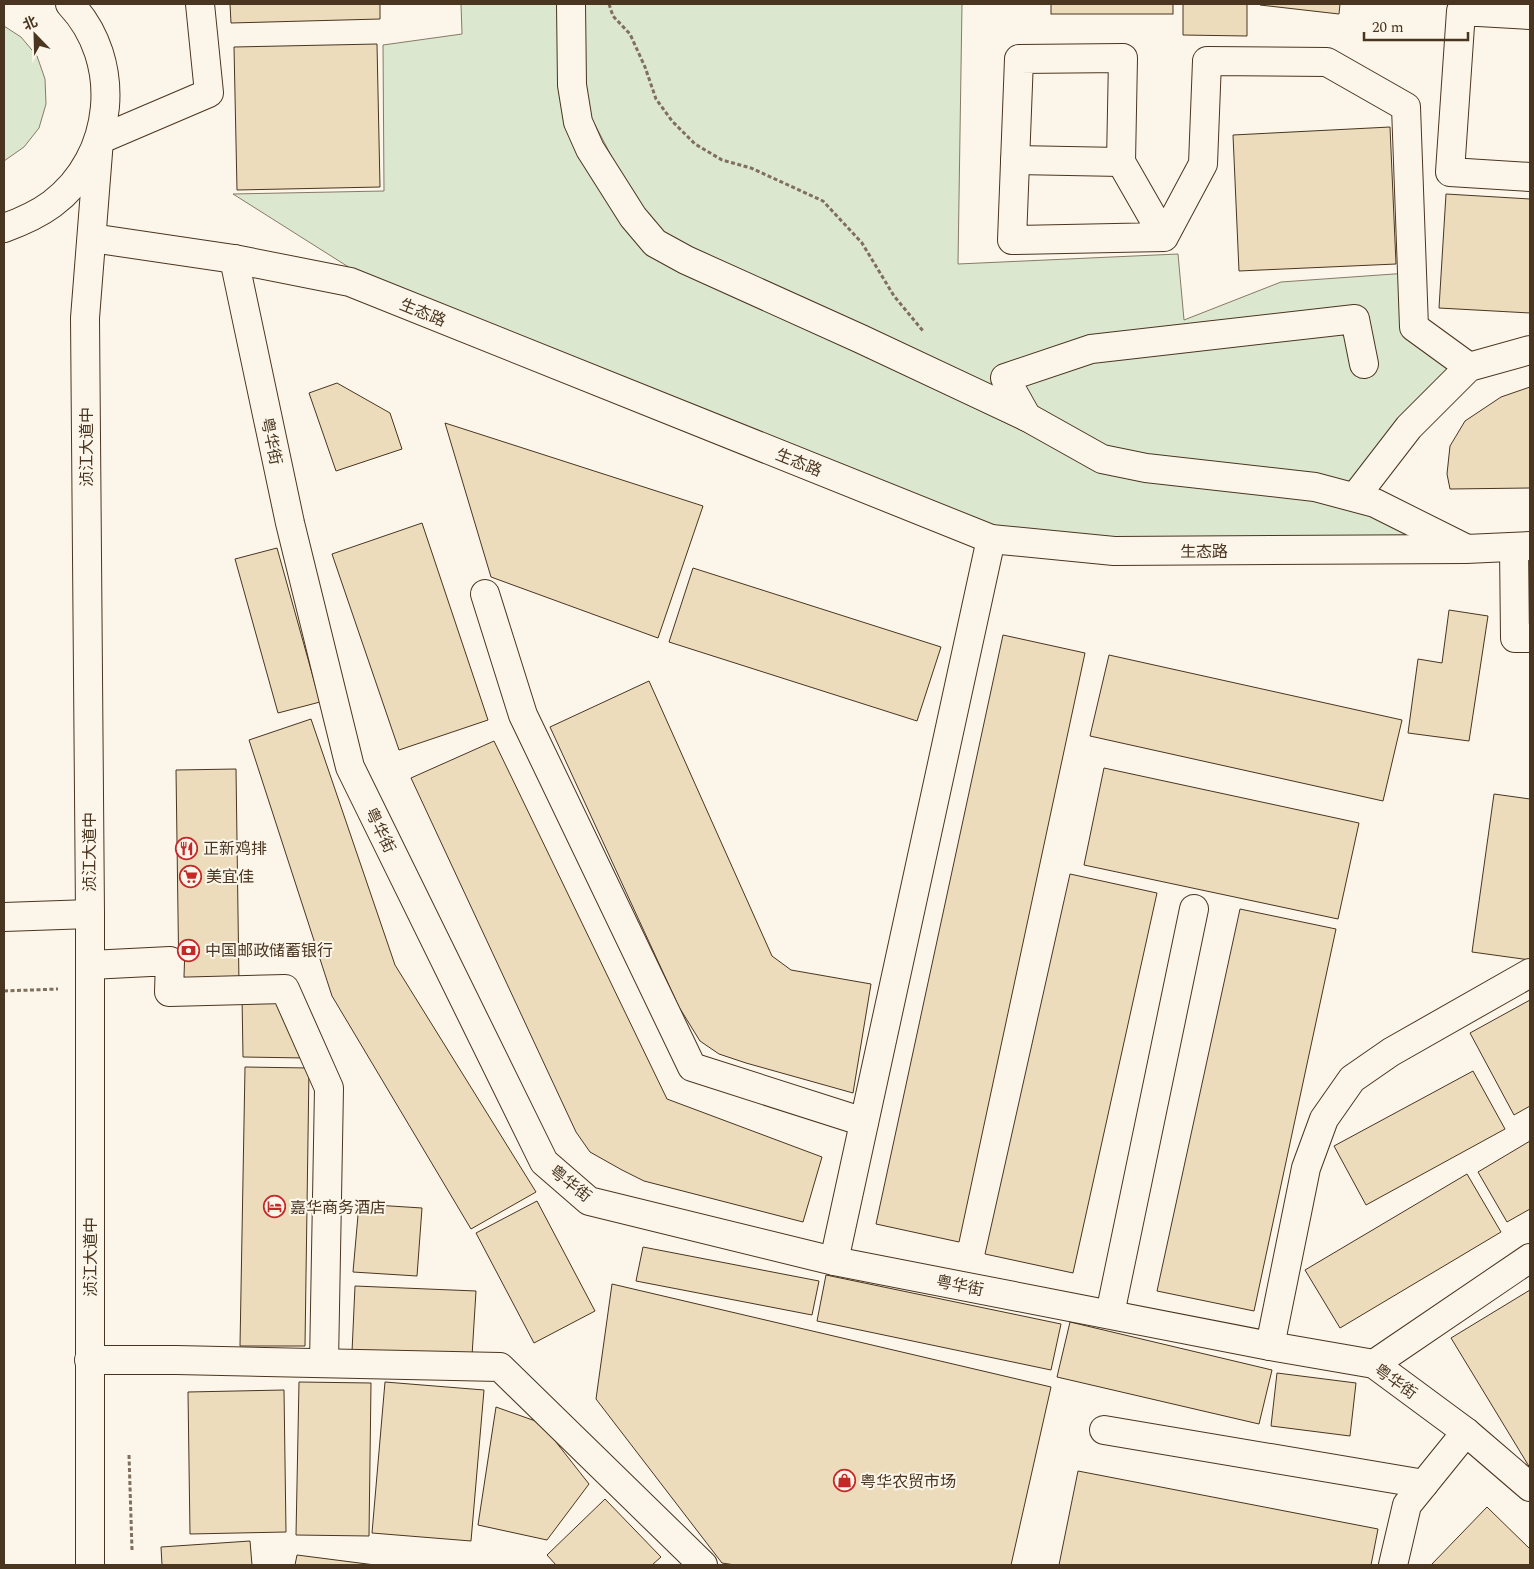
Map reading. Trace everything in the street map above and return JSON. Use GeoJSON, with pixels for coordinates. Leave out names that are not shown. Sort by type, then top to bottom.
{"type":"FeatureCollection","features":[{"type":"Feature","properties":{"kind":"main road"},"geometry":{"type":"LineString","coordinates":[[4,228],[29,218],[52,204],[72,186],[88,164],[99,140],[106,105],[106,87],[102,61],[93,36],[79,13],[70,4]]}},
{"type":"Feature","properties":{"kind":"main road"},"geometry":{"type":"LineString","coordinates":[[99,140],[209,93],[200,4]]}},
{"type":"Feature","properties":{"kind":"main road"},"geometry":{"type":"LineString","coordinates":[[571,4],[572,85],[578,122],[590,149],[633,217],[655,242],[686,260],[1027,417],[1102,459],[1146,468],[1315,487],[1375,503],[1466,549]]}},
{"type":"Feature","properties":{"kind":"main road"},"geometry":{"type":"LineString","coordinates":[[1530,15],[1461,11],[1450,172],[1530,177]]}},
{"type":"Feature","properties":{"kind":"main road"},"geometry":{"type":"LineString","coordinates":[[1123,58],[1121,162],[1164,237],[1012,240],[1019,59],[1123,58]]}},
{"type":"Feature","properties":{"kind":"main road"},"geometry":{"type":"LineString","coordinates":[[1164,237],[1203,164],[1207,61],[1327,62],[1406,107],[1414,327],[1469,367]]}},
{"type":"Feature","properties":{"kind":"main road","name":"浈江大道中"},"geometry":{"type":"LineString","coordinates":[[90,1565],[90,914],[85,318],[99,140]]}},
{"type":"Feature","properties":{"kind":"main road"},"geometry":{"type":"LineString","coordinates":[[1015,160],[1121,162]]}},
{"type":"Feature","properties":{"kind":"main road","name":"生态路"},"geometry":{"type":"LineString","coordinates":[[92,238],[234,260],[350,282],[991,539],[1114,551],[1522,547]]}},
{"type":"Feature","properties":{"kind":"main road","name":"粤华街"},"geometry":{"type":"LineString","coordinates":[[234,260],[290,523],[350,768],[544,1162],[589,1201],[834,1261],[1270,1346],[1374,1364],[1466,1432],[1530,1487]]}},
{"type":"Feature","properties":{"kind":"main road"},"geometry":{"type":"LineString","coordinates":[[1027,417],[1005,378],[1090,349],[1355,319],[1364,364]]}},
{"type":"Feature","properties":{"kind":"main road"},"geometry":{"type":"LineString","coordinates":[[1356,498],[1409,427],[1469,367],[1530,350]]}},
{"type":"Feature","properties":{"kind":"main road"},"geometry":{"type":"LineString","coordinates":[[834,1261],[991,539]]}},
{"type":"Feature","properties":{"kind":"main road"},"geometry":{"type":"LineString","coordinates":[[1522,547],[1515,638],[1530,638]]}},
{"type":"Feature","properties":{"kind":"main road"},"geometry":{"type":"LineString","coordinates":[[485,594],[523,715],[692,1067],[864,1122]]}},
{"type":"Feature","properties":{"kind":"main road"},"geometry":{"type":"LineString","coordinates":[[1110,1314],[1194,909]]}},
{"type":"Feature","properties":{"kind":"main road"},"geometry":{"type":"LineString","coordinates":[[4,917],[90,914]]}},
{"type":"Feature","properties":{"kind":"main road"},"geometry":{"type":"LineString","coordinates":[[90,965],[170,961],[169,992],[285,989],[329,1088],[324,1363]]}},
{"type":"Feature","properties":{"kind":"main road"},"geometry":{"type":"LineString","coordinates":[[1270,1346],[1306,1168],[1329,1111],[1352,1079],[1392,1052],[1530,973]]}},
{"type":"Feature","properties":{"kind":"main road"},"geometry":{"type":"LineString","coordinates":[[1374,1364],[1530,1258]]}},
{"type":"Feature","properties":{"kind":"main road"},"geometry":{"type":"LineString","coordinates":[[90,1360],[500,1367],[703,1565]]}},
{"type":"Feature","properties":{"kind":"main road"},"geometry":{"type":"LineString","coordinates":[[1104,1430],[1424,1484]]}},
{"type":"Feature","properties":{"kind":"main road"},"geometry":{"type":"LineString","coordinates":[[1394,1565],[1407,1505],[1466,1432]]}},
{"type":"Feature","properties":{"kind":"path"},"geometry":{"type":"LineString","coordinates":[[609,4],[613,16],[630,34],[656,99],[672,121],[696,144],[722,160],[752,168],[823,200],[862,243],[894,296],[926,334]]}},
{"type":"Feature","properties":{"kind":"path"},"geometry":{"type":"LineString","coordinates":[[129,1455],[132,1550]]}},
{"type":"Feature","properties":{"kind":"green space"},"geometry":{"type":"Polygon","coordinates":[[[461,4],[563,4],[571,123],[683,269],[1100,468],[1312,495],[1355,509],[1424,538],[1116,543],[993,529],[358,273],[233,194],[384,191],[383,45],[462,34],[461,4]]]}},
{"type":"Feature","properties":{"kind":"green space"},"geometry":{"type":"Polygon","coordinates":[[[584,4],[962,4],[958,264],[1178,254],[1184,320],[1281,282],[1408,273],[1410,329],[1464,367],[1356,495],[1146,465],[663,236],[641,213],[591,117],[584,85],[584,4]]]}},
{"type":"Feature","properties":{"kind":"green space"},"geometry":{"type":"Polygon","coordinates":[[[4,26],[21,37],[37,56],[45,79],[46,104],[39,128],[24,147],[4,161],[4,26]]]}},
{"type":"Feature","properties":{"kind":"building"},"geometry":{"type":"Polygon","coordinates":[[[230,4],[380,4],[380,19],[231,23],[230,4]]]}},
{"type":"Feature","properties":{"kind":"building"},"geometry":{"type":"Polygon","coordinates":[[[1051,4],[1173,4],[1173,14],[1051,14],[1051,4]]]}},
{"type":"Feature","properties":{"kind":"building"},"geometry":{"type":"Polygon","coordinates":[[[1183,4],[1247,4],[1247,36],[1183,35],[1183,4]]]}},
{"type":"Feature","properties":{"kind":"building"},"geometry":{"type":"Polygon","coordinates":[[[1260,4],[1340,4],[1339,14],[1260,4]]]}},
{"type":"Feature","properties":{"kind":"building"},"geometry":{"type":"Polygon","coordinates":[[[377,44],[380,187],[237,190],[234,47],[377,44]]]}},
{"type":"Feature","properties":{"kind":"building"},"geometry":{"type":"Polygon","coordinates":[[[1390,127],[1396,264],[1239,271],[1233,135],[1390,127]]]}},
{"type":"Feature","properties":{"kind":"building"},"geometry":{"type":"Polygon","coordinates":[[[1446,194],[1530,199],[1530,313],[1439,308],[1446,194]]]}},
{"type":"Feature","properties":{"kind":"building"},"geometry":{"type":"Polygon","coordinates":[[[337,383],[390,413],[402,449],[336,471],[309,393],[337,383]]]}},
{"type":"Feature","properties":{"kind":"building"},"geometry":{"type":"Polygon","coordinates":[[[1530,387],[1530,488],[1450,489],[1447,474],[1450,446],[1465,421],[1501,397],[1530,387]]]}},
{"type":"Feature","properties":{"kind":"building"},"geometry":{"type":"Polygon","coordinates":[[[445,423],[703,506],[658,638],[491,577],[445,423]]]}},
{"type":"Feature","properties":{"kind":"building"},"geometry":{"type":"Polygon","coordinates":[[[422,523],[488,720],[399,750],[332,554],[422,523]]]}},
{"type":"Feature","properties":{"kind":"building"},"geometry":{"type":"Polygon","coordinates":[[[277,548],[320,702],[278,713],[235,559],[277,548]]]}},
{"type":"Feature","properties":{"kind":"building"},"geometry":{"type":"Polygon","coordinates":[[[693,568],[941,647],[917,721],[669,642],[693,568]]]}},
{"type":"Feature","properties":{"kind":"building"},"geometry":{"type":"Polygon","coordinates":[[[1449,610],[1488,616],[1469,741],[1408,733],[1418,659],[1442,663],[1449,610]]]}},
{"type":"Feature","properties":{"kind":"building"},"geometry":{"type":"Polygon","coordinates":[[[1003,635],[1085,653],[959,1242],[876,1224],[1003,635]]]}},
{"type":"Feature","properties":{"kind":"building"},"geometry":{"type":"Polygon","coordinates":[[[1109,655],[1402,720],[1383,801],[1090,736],[1109,655]]]}},
{"type":"Feature","properties":{"kind":"building"},"geometry":{"type":"Polygon","coordinates":[[[649,681],[772,956],[791,970],[871,984],[853,1093],[719,1054],[700,1041],[679,1007],[550,727],[649,681]]]}},
{"type":"Feature","properties":{"kind":"building"},"geometry":{"type":"Polygon","coordinates":[[[311,719],[395,965],[536,1192],[471,1229],[332,996],[249,740],[311,719]]]}},
{"type":"Feature","properties":{"kind":"building"},"geometry":{"type":"Polygon","coordinates":[[[494,741],[667,1099],[822,1157],[803,1222],[644,1181],[590,1152],[576,1132],[411,778],[494,741]]]}},
{"type":"Feature","properties":{"kind":"building"},"geometry":{"type":"Polygon","coordinates":[[[1104,768],[1359,823],[1338,919],[1084,865],[1104,768]]]}},
{"type":"Feature","properties":{"kind":"building"},"geometry":{"type":"Polygon","coordinates":[[[236,769],[239,985],[179,986],[176,770],[236,769]]]}},
{"type":"Feature","properties":{"kind":"building"},"geometry":{"type":"Polygon","coordinates":[[[1494,794],[1530,799],[1530,960],[1472,952],[1494,794]]]}},
{"type":"Feature","properties":{"kind":"building"},"geometry":{"type":"Polygon","coordinates":[[[1070,874],[1157,893],[1073,1273],[985,1254],[1070,874]]]}},
{"type":"Feature","properties":{"kind":"building"},"geometry":{"type":"Polygon","coordinates":[[[1240,909],[1336,929],[1254,1311],[1157,1291],[1240,909]]]}},
{"type":"Feature","properties":{"kind":"building"},"geometry":{"type":"Polygon","coordinates":[[[278,993],[306,1058],[243,1057],[242,995],[278,993]]]}},
{"type":"Feature","properties":{"kind":"building"},"geometry":{"type":"Polygon","coordinates":[[[1530,1000],[1530,1106],[1514,1115],[1470,1033],[1530,1000]]]}},
{"type":"Feature","properties":{"kind":"building","name":"嘉华商务酒店"},"geometry":{"type":"Polygon","coordinates":[[[245,1067],[309,1068],[305,1346],[240,1346],[245,1067]]]}},
{"type":"Feature","properties":{"kind":"building"},"geometry":{"type":"Polygon","coordinates":[[[1473,1071],[1505,1129],[1366,1205],[1334,1146],[1473,1071]]]}},
{"type":"Feature","properties":{"kind":"building"},"geometry":{"type":"Polygon","coordinates":[[[1530,1141],[1530,1209],[1507,1222],[1478,1172],[1530,1141]]]}},
{"type":"Feature","properties":{"kind":"building"},"geometry":{"type":"Polygon","coordinates":[[[1467,1174],[1501,1232],[1340,1328],[1305,1270],[1467,1174]]]}},
{"type":"Feature","properties":{"kind":"building"},"geometry":{"type":"Polygon","coordinates":[[[537,1201],[595,1311],[534,1343],[476,1233],[537,1201]]]}},
{"type":"Feature","properties":{"kind":"building"},"geometry":{"type":"Polygon","coordinates":[[[359,1204],[422,1208],[417,1276],[353,1272],[359,1204]]]}},
{"type":"Feature","properties":{"kind":"building"},"geometry":{"type":"Polygon","coordinates":[[[643,1247],[819,1281],[812,1315],[636,1281],[643,1247]]]}},
{"type":"Feature","properties":{"kind":"building"},"geometry":{"type":"Polygon","coordinates":[[[826,1275],[1061,1324],[1051,1370],[817,1321],[826,1275]]]}},
{"type":"Feature","properties":{"kind":"building","name":"粤华农贸市场"},"geometry":{"type":"Polygon","coordinates":[[[612,1284],[1051,1387],[1011,1565],[735,1565],[722,1563],[596,1399],[612,1284]]]}},
{"type":"Feature","properties":{"kind":"building"},"geometry":{"type":"Polygon","coordinates":[[[355,1286],[476,1291],[472,1356],[352,1352],[355,1286]]]}},
{"type":"Feature","properties":{"kind":"building"},"geometry":{"type":"Polygon","coordinates":[[[1530,1290],[1530,1468],[1451,1338],[1530,1290]]]}},
{"type":"Feature","properties":{"kind":"building"},"geometry":{"type":"Polygon","coordinates":[[[1070,1322],[1272,1370],[1259,1424],[1057,1377],[1070,1322]]]}},
{"type":"Feature","properties":{"kind":"building"},"geometry":{"type":"Polygon","coordinates":[[[1277,1373],[1356,1383],[1350,1436],[1271,1426],[1277,1373]]]}},
{"type":"Feature","properties":{"kind":"building"},"geometry":{"type":"Polygon","coordinates":[[[299,1382],[371,1383],[369,1536],[296,1535],[299,1382]]]}},
{"type":"Feature","properties":{"kind":"building"},"geometry":{"type":"Polygon","coordinates":[[[385,1382],[484,1390],[471,1541],[372,1533],[385,1382]]]}},
{"type":"Feature","properties":{"kind":"building"},"geometry":{"type":"Polygon","coordinates":[[[284,1390],[286,1532],[190,1534],[188,1392],[284,1390]]]}},
{"type":"Feature","properties":{"kind":"building"},"geometry":{"type":"Polygon","coordinates":[[[496,1407],[541,1423],[589,1484],[547,1540],[478,1525],[496,1407]]]}},
{"type":"Feature","properties":{"kind":"building"},"geometry":{"type":"Polygon","coordinates":[[[1078,1471],[1378,1529],[1371,1565],[1059,1565],[1078,1471]]]}},
{"type":"Feature","properties":{"kind":"building"},"geometry":{"type":"Polygon","coordinates":[[[605,1499],[661,1557],[652,1565],[556,1565],[547,1555],[605,1499]]]}},
{"type":"Feature","properties":{"kind":"building"},"geometry":{"type":"Polygon","coordinates":[[[1487,1507],[1530,1549],[1530,1565],[1431,1565],[1487,1507]]]}},
{"type":"Feature","properties":{"kind":"building"},"geometry":{"type":"Polygon","coordinates":[[[250,1541],[252,1565],[162,1565],[161,1547],[250,1541]]]}},
{"type":"Feature","properties":{"kind":"building"},"geometry":{"type":"Polygon","coordinates":[[[297,1555],[375,1565],[295,1565],[297,1555]]]}},
{"type":"Feature","properties":{"kind":"fence"},"geometry":{"type":"LineString","coordinates":[[4,237],[4,267]]}},
{"type":"Feature","properties":{"kind":"place","name":"正新鸡排"},"geometry":{"type":"Point","coordinates":[187,848]}},
{"type":"Feature","properties":{"kind":"place","name":"美宜佳"},"geometry":{"type":"Point","coordinates":[190,876]}},
{"type":"Feature","properties":{"kind":"place","name":"中国邮政储蓄银行"},"geometry":{"type":"Point","coordinates":[189,950]}},
{"type":"Feature","properties":{"kind":"place","name":"嘉华商务酒店"},"geometry":{"type":"Point","coordinates":[274,1207]}},
{"type":"Feature","properties":{"kind":"place","name":"粤华农贸市场"},"geometry":{"type":"Point","coordinates":[844,1481]}}]}
